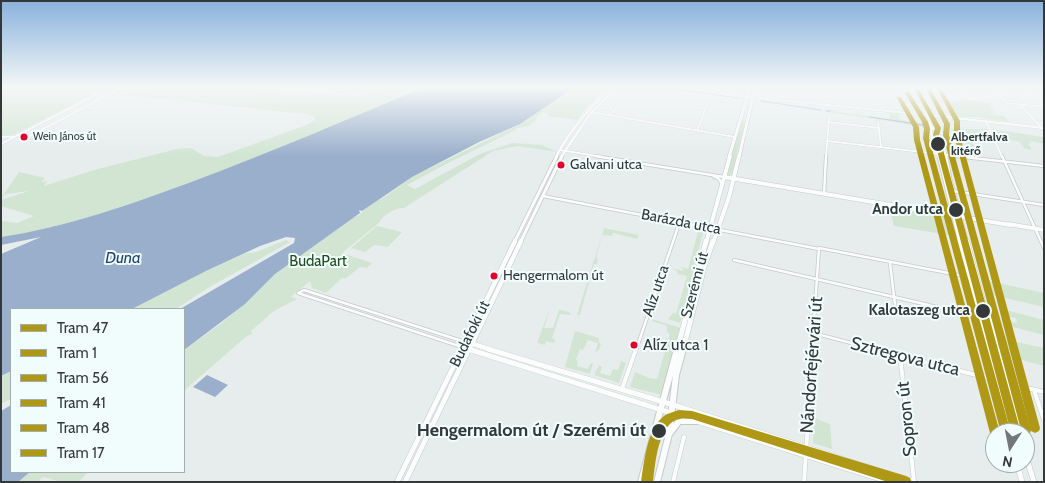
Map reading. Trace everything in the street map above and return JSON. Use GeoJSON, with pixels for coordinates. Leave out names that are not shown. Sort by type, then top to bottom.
{"type":"FeatureCollection","features":[{"type":"Feature","properties":{"kind":"main road"},"geometry":{"type":"LineString","coordinates":[[1,144],[65,111]]}},
{"type":"Feature","properties":{"kind":"main road"},"geometry":{"type":"LineString","coordinates":[[587,111],[591,112]]}},
{"type":"Feature","properties":{"kind":"main road","name":"Budafoki út"},"geometry":{"type":"LineString","coordinates":[[397,482],[555,159],[587,111]]}},
{"type":"Feature","properties":{"kind":"main road","name":"Szerémi út"},"geometry":{"type":"LineString","coordinates":[[641,482],[724,177],[745,111]]}},
{"type":"Feature","properties":{"kind":"main road","name":"Szerémi út"},"geometry":{"type":"LineString","coordinates":[[658,480],[669,434],[676,375],[704,267],[731,188],[747,111]]}},
{"type":"Feature","properties":{"kind":"main road"},"geometry":{"type":"LineString","coordinates":[[926,111],[932,126],[940,136],[953,191],[983,302],[991,319],[1017,423]]}},
{"type":"Feature","properties":{"kind":"main road"},"geometry":{"type":"LineString","coordinates":[[987,122],[1043,128]]}},
{"type":"Feature","properties":{"kind":"main road"},"geometry":{"type":"LineString","coordinates":[[932,126],[931,133],[997,380]]}},
{"type":"Feature","properties":{"kind":"main road","name":"Budafoki út"},"geometry":{"type":"LineString","coordinates":[[405,482],[565,151]]}},
{"type":"Feature","properties":{"kind":"main road"},"geometry":{"type":"LineString","coordinates":[[555,159],[560,160]]}},
{"type":"Feature","properties":{"kind":"main road"},"geometry":{"type":"LineString","coordinates":[[724,177],[1044,230]]}},
{"type":"Feature","properties":{"kind":"main road"},"geometry":{"type":"LineString","coordinates":[[731,188],[738,182],[756,182]]}},
{"type":"Feature","properties":{"kind":"main road"},"geometry":{"type":"LineString","coordinates":[[538,195],[543,196]]}},
{"type":"Feature","properties":{"kind":"main road"},"geometry":{"type":"LineString","coordinates":[[525,233],[521,230],[528,227]]}},
{"type":"Feature","properties":{"kind":"main road"},"geometry":{"type":"LineString","coordinates":[[518,234],[525,233]]}},
{"type":"Feature","properties":{"kind":"main road"},"geometry":{"type":"LineString","coordinates":[[512,261],[508,256],[516,252]]}},
{"type":"Feature","properties":{"kind":"main road"},"geometry":{"type":"LineString","coordinates":[[465,345],[473,344],[622,389],[662,406],[672,413],[696,421],[914,482]]}},
{"type":"Feature","properties":{"kind":"main road"},"geometry":{"type":"LineString","coordinates":[[465,345],[470,350],[592,388],[662,406],[672,405],[890,482]]}},
{"type":"Feature","properties":{"kind":"main road"},"geometry":{"type":"LineString","coordinates":[[514,363],[518,357]]}},
{"type":"Feature","properties":{"kind":"main road"},"geometry":{"type":"LineString","coordinates":[[592,388],[595,381]]}},
{"type":"Feature","properties":{"kind":"main road"},"geometry":{"type":"LineString","coordinates":[[440,396],[447,398]]}},
{"type":"Feature","properties":{"kind":"main road"},"geometry":{"type":"LineString","coordinates":[[432,410],[440,412]]}},
{"type":"Feature","properties":{"kind":"main road"},"geometry":{"type":"LineString","coordinates":[[669,434],[679,421],[696,421]]}},
{"type":"Feature","properties":{"kind":"street"},"geometry":{"type":"LineString","coordinates":[[1,137],[30,136],[78,111]]}},
{"type":"Feature","properties":{"kind":"street"},"geometry":{"type":"LineString","coordinates":[[607,116],[615,111]]}},
{"type":"Feature","properties":{"kind":"street"},"geometry":{"type":"LineString","coordinates":[[697,131],[705,111]]}},
{"type":"Feature","properties":{"kind":"street"},"geometry":{"type":"LineString","coordinates":[[884,111],[987,122],[1044,248]]}},
{"type":"Feature","properties":{"kind":"street"},"geometry":{"type":"LineString","coordinates":[[1026,111],[1043,128]]}},
{"type":"Feature","properties":{"kind":"street"},"geometry":{"type":"LineString","coordinates":[[591,112],[735,138]]}},
{"type":"Feature","properties":{"kind":"street","name":"Budafoki út"},"geometry":{"type":"LineString","coordinates":[[565,151],[591,112]]}},
{"type":"Feature","properties":{"kind":"street"},"geometry":{"type":"LineString","coordinates":[[824,194],[828,122],[830,117]]}},
{"type":"Feature","properties":{"kind":"street"},"geometry":{"type":"LineString","coordinates":[[828,122],[878,128]]}},
{"type":"Feature","properties":{"kind":"street"},"geometry":{"type":"LineString","coordinates":[[878,122],[881,146]]}},
{"type":"Feature","properties":{"kind":"street"},"geometry":{"type":"LineString","coordinates":[[567,139],[573,140]]}},
{"type":"Feature","properties":{"kind":"street"},"geometry":{"type":"LineString","coordinates":[[827,141],[936,152],[1044,166]]}},
{"type":"Feature","properties":{"kind":"street"},"geometry":{"type":"LineString","coordinates":[[560,150],[724,177]]}},
{"type":"Feature","properties":{"kind":"street"},"geometry":{"type":"LineString","coordinates":[[936,152],[944,155],[946,161]]}},
{"type":"Feature","properties":{"kind":"street"},"geometry":{"type":"LineString","coordinates":[[707,174],[718,175],[726,172]]}},
{"type":"Feature","properties":{"kind":"street"},"geometry":{"type":"LineString","coordinates":[[707,174],[719,179],[722,185]]}},
{"type":"Feature","properties":{"kind":"street"},"geometry":{"type":"LineString","coordinates":[[953,191],[1044,205]]}},
{"type":"Feature","properties":{"kind":"street","name":"Barázda utca"},"geometry":{"type":"LineString","coordinates":[[543,196],[970,277]]}},
{"type":"Feature","properties":{"kind":"street","name":"Alíz utca"},"geometry":{"type":"LineString","coordinates":[[622,389],[680,222]]}},
{"type":"Feature","properties":{"kind":"street","name":"Nándorfejérvári út"},"geometry":{"type":"LineString","coordinates":[[804,482],[819,249]]}},
{"type":"Feature","properties":{"kind":"street"},"geometry":{"type":"LineString","coordinates":[[734,260],[991,319]]}},
{"type":"Feature","properties":{"kind":"street"},"geometry":{"type":"LineString","coordinates":[[890,262],[896,313]]}},
{"type":"Feature","properties":{"kind":"street"},"geometry":{"type":"LineString","coordinates":[[304,290],[465,345],[298,292],[304,290]]}},
{"type":"Feature","properties":{"kind":"street","name":"Sztregova utca"},"geometry":{"type":"LineString","coordinates":[[813,333],[997,380]]}},
{"type":"Feature","properties":{"kind":"street","name":"Sopron út"},"geometry":{"type":"LineString","coordinates":[[900,356],[914,482]]}},
{"type":"Feature","properties":{"kind":"street"},"geometry":{"type":"LineString","coordinates":[[997,380],[1008,423]]}},
{"type":"Feature","properties":{"kind":"street"},"geometry":{"type":"LineString","coordinates":[[1006,382],[1044,392]]}},
{"type":"Feature","properties":{"kind":"street"},"geometry":{"type":"LineString","coordinates":[[1034,390],[1044,420]]}},
{"type":"Feature","properties":{"kind":"street"},"geometry":{"type":"LineString","coordinates":[[673,482],[684,437]]}},
{"type":"Feature","properties":{"kind":"green space"},"geometry":{"type":"Polygon","coordinates":[[[1,111],[60,111],[15,134],[1,136],[1,111]]]}},
{"type":"Feature","properties":{"kind":"green space"},"geometry":{"type":"Polygon","coordinates":[[[273,111],[368,111],[251,159],[147,198],[75,221],[1,237],[1,221],[17,223],[34,216],[1,206],[1,200],[29,191],[6,194],[1,198],[19,172],[45,178],[41,182],[47,181],[44,186],[94,170],[177,149],[191,148],[204,156],[218,157],[315,120],[313,116],[273,111]]]}},
{"type":"Feature","properties":{"kind":"green space","name":"BudaPart"},"geometry":{"type":"Polygon","coordinates":[[[541,111],[584,111],[577,120],[548,116],[544,112],[528,126],[517,128],[407,185],[415,189],[482,153],[512,143],[542,145],[557,152],[518,146],[493,151],[404,208],[389,213],[342,253],[372,263],[367,268],[360,267],[345,279],[342,278],[326,293],[312,288],[310,281],[291,297],[297,299],[274,311],[251,331],[252,334],[247,336],[185,391],[185,349],[223,322],[275,274],[358,216],[373,202],[383,198],[412,177],[520,124],[541,111]]]}},
{"type":"Feature","properties":{"kind":"green space"},"geometry":{"type":"Polygon","coordinates":[[[825,111],[890,119],[889,113],[868,111],[898,113],[901,115],[898,116],[900,120],[925,124],[929,128],[882,120],[875,122],[876,119],[825,111]]]}},
{"type":"Feature","properties":{"kind":"green space"},"geometry":{"type":"Polygon","coordinates":[[[954,111],[994,111],[996,114],[991,111],[994,115],[1004,116],[1009,122],[1000,121],[996,117],[999,121],[979,117],[959,117],[954,111]]]}},
{"type":"Feature","properties":{"kind":"green space"},"geometry":{"type":"Polygon","coordinates":[[[744,118],[732,174],[726,176],[739,128],[744,118]]]}},
{"type":"Feature","properties":{"kind":"green space"},"geometry":{"type":"Polygon","coordinates":[[[951,129],[988,129],[989,135],[971,136],[975,150],[980,157],[966,155],[964,148],[967,148],[962,135],[957,132],[958,134],[954,133],[956,131],[952,132],[951,129]]]}},
{"type":"Feature","properties":{"kind":"green space"},"geometry":{"type":"Polygon","coordinates":[[[992,129],[1043,137],[1044,144],[1031,141],[1031,143],[1028,143],[1032,150],[1024,148],[1020,142],[1007,139],[1004,136],[1004,138],[1000,137],[992,129]]]}},
{"type":"Feature","properties":{"kind":"green space"},"geometry":{"type":"Polygon","coordinates":[[[894,209],[929,215],[929,213],[944,215],[949,220],[954,236],[894,226],[891,214],[895,214],[894,209]]]}},
{"type":"Feature","properties":{"kind":"green space"},"geometry":{"type":"Polygon","coordinates":[[[377,226],[402,232],[388,247],[374,245],[365,252],[351,248],[377,226]]]}},
{"type":"Feature","properties":{"kind":"green space"},"geometry":{"type":"Polygon","coordinates":[[[604,228],[639,235],[637,239],[613,233],[612,236],[602,235],[596,258],[598,259],[597,264],[594,264],[580,315],[577,315],[604,228]]]}},
{"type":"Feature","properties":{"kind":"green space"},"geometry":{"type":"Polygon","coordinates":[[[699,228],[707,231],[703,233],[693,269],[696,271],[680,323],[668,319],[673,313],[676,314],[687,276],[678,274],[677,271],[670,268],[684,271],[681,267],[688,269],[699,228]]]}},
{"type":"Feature","properties":{"kind":"green space","name":"BudaPart"},"geometry":{"type":"Polygon","coordinates":[[[286,240],[290,242],[208,288],[178,308],[134,308],[206,271],[246,253],[256,252],[286,240]]]}},
{"type":"Feature","properties":{"kind":"green space"},"geometry":{"type":"Polygon","coordinates":[[[983,275],[987,276],[989,281],[1044,293],[1044,307],[988,294],[983,275]]]}},
{"type":"Feature","properties":{"kind":"green space"},"geometry":{"type":"Polygon","coordinates":[[[550,308],[544,328],[553,328],[559,310],[569,312],[571,315],[560,314],[552,338],[555,339],[554,343],[546,341],[545,345],[537,343],[550,308]]]}},
{"type":"Feature","properties":{"kind":"green space"},"geometry":{"type":"Polygon","coordinates":[[[1001,310],[1044,320],[1044,335],[997,323],[1008,325],[1003,320],[1017,323],[1016,318],[1006,316],[1007,319],[1002,318],[1001,310]]]}},
{"type":"Feature","properties":{"kind":"green space"},"geometry":{"type":"Polygon","coordinates":[[[652,319],[681,328],[662,395],[630,387],[635,372],[657,379],[668,341],[671,342],[672,340],[668,339],[670,334],[667,332],[667,326],[652,321],[652,319]]]}},
{"type":"Feature","properties":{"kind":"green space"},"geometry":{"type":"Polygon","coordinates":[[[575,331],[599,338],[598,341],[601,344],[599,350],[595,352],[598,343],[588,340],[583,350],[580,349],[576,360],[578,361],[577,366],[588,369],[590,364],[593,363],[590,374],[565,367],[575,331]]]}},
{"type":"Feature","properties":{"kind":"green space"},"geometry":{"type":"Polygon","coordinates":[[[999,332],[1005,334],[1007,340],[1044,348],[1044,366],[1007,356],[999,332]]]}},
{"type":"Feature","properties":{"kind":"green space"},"geometry":{"type":"Polygon","coordinates":[[[621,361],[626,363],[619,383],[594,375],[599,365],[602,367],[600,373],[610,376],[613,369],[618,370],[621,361]]]}},
{"type":"Feature","properties":{"kind":"green space"},"geometry":{"type":"Polygon","coordinates":[[[10,372],[10,400],[1,404],[1,376],[10,372]]]}},
{"type":"Feature","properties":{"kind":"green space"},"geometry":{"type":"Polygon","coordinates":[[[704,418],[791,445],[790,448],[704,421],[704,418]]]}},
{"type":"Feature","properties":{"kind":"green space"},"geometry":{"type":"Polygon","coordinates":[[[814,418],[830,424],[832,449],[813,443],[814,418]]]}},
{"type":"Feature","properties":{"kind":"green space"},"geometry":{"type":"Polygon","coordinates":[[[29,473],[87,473],[79,482],[61,482],[43,477],[38,482],[18,482],[29,473]]]}},
{"type":"Feature","properties":{"kind":"water","name":"Duna"},"geometry":{"type":"Polygon","coordinates":[[[368,111],[540,111],[520,124],[479,142],[412,177],[362,211],[359,210],[360,213],[275,274],[245,304],[185,349],[185,308],[182,308],[294,243],[295,238],[286,237],[260,246],[134,308],[10,308],[10,372],[1,376],[1,254],[41,237],[1,245],[1,237],[26,233],[99,214],[194,181],[368,111]]]}},
{"type":"Feature","properties":{"kind":"water"},"geometry":{"type":"Polygon","coordinates":[[[207,375],[228,385],[215,397],[193,387],[207,375]]]}},
{"type":"Feature","properties":{"kind":"water"},"geometry":{"type":"Polygon","coordinates":[[[10,406],[10,473],[29,473],[18,482],[1,482],[1,411],[10,406]]]}},
{"type":"Feature","properties":{"kind":"waterway"},"geometry":{"type":"LineString","coordinates":[[826,111],[831,111]]}},
{"type":"Feature","properties":{"kind":"waterway"},"geometry":{"type":"LineString","coordinates":[[870,117],[923,125]]}},
{"type":"Feature","properties":{"kind":"tram line","name":"48"},"geometry":{"type":"LineString","coordinates":[[906,111],[916,127],[917,140],[992,423]]}},
{"type":"Feature","properties":{"kind":"tram line","name":"56"},"geometry":{"type":"LineString","coordinates":[[918,111],[927,129],[926,138],[1003,423]]}},
{"type":"Feature","properties":{"kind":"tram line","name":"47"},"geometry":{"type":"LineString","coordinates":[[928,111],[938,128],[936,135],[1013,423]]}},
{"type":"Feature","properties":{"kind":"tram line","name":"41"},"geometry":{"type":"LineString","coordinates":[[940,111],[947,124],[946,135],[1024,423]]}},
{"type":"Feature","properties":{"kind":"tram line","name":"17"},"geometry":{"type":"LineString","coordinates":[[951,111],[957,121],[957,135],[1034,423]]}},
{"type":"Feature","properties":{"kind":"tram line","name":"1"},"geometry":{"type":"LineString","coordinates":[[647,482],[653,446],[657,435],[662,425],[669,418],[679,414],[692,415],[906,482]]}},
{"type":"Feature","properties":{"kind":"place","name":"Wein János út"},"geometry":{"type":"Point","coordinates":[24,137]}},
{"type":"Feature","properties":{"kind":"place","name":"Albertfalva kitérő"},"geometry":{"type":"Point","coordinates":[938,144]}},
{"type":"Feature","properties":{"kind":"place","name":"Galvani utca"},"geometry":{"type":"Point","coordinates":[561,165]}},
{"type":"Feature","properties":{"kind":"place","name":"Andor utca"},"geometry":{"type":"Point","coordinates":[956,210]}},
{"type":"Feature","properties":{"kind":"place","name":"Hengermalom út"},"geometry":{"type":"Point","coordinates":[494,276]}},
{"type":"Feature","properties":{"kind":"place","name":"Kalotaszeg utca"},"geometry":{"type":"Point","coordinates":[983,311]}},
{"type":"Feature","properties":{"kind":"place","name":"Alíz utca 1"},"geometry":{"type":"Point","coordinates":[634,345]}},
{"type":"Feature","properties":{"kind":"place","name":"Hengermalom út / Szerémi út"},"geometry":{"type":"Point","coordinates":[659,431]}}]}
